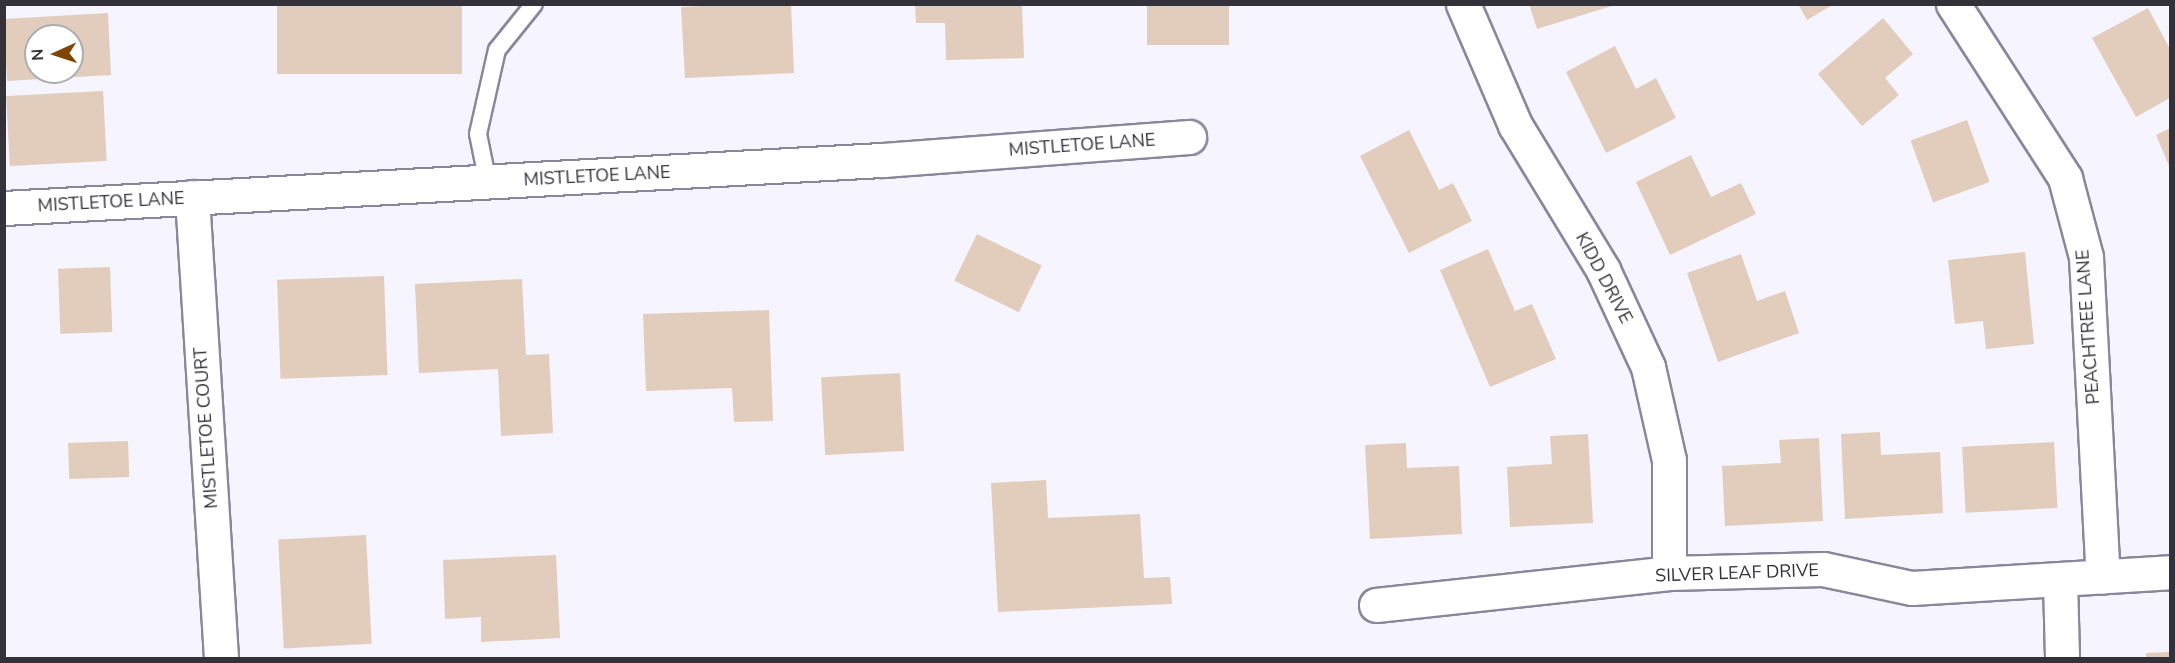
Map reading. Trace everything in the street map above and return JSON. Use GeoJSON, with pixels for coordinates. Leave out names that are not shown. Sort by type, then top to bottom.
{"type":"FeatureCollection","features":[{"type":"Feature","properties":{"kind":"street","name":"KIDD DRIVE"},"geometry":{"type":"LineString","coordinates":[[1463,4],[1515,125],[1603,270],[1648,367],[1669,460],[1669,573]]}},
{"type":"Feature","properties":{"kind":"street","name":"PEACHTREE LANE"},"geometry":{"type":"LineString","coordinates":[[1953,4],[2065,178],[2086,257],[2103,577]]}},
{"type":"Feature","properties":{"kind":"street","name":"MISTLETOE LANE"},"geometry":{"type":"LineString","coordinates":[[4,208],[884,160],[1189,137]]}},
{"type":"Feature","properties":{"kind":"street","name":"MISTLETOE COURT"},"geometry":{"type":"LineString","coordinates":[[192,197],[221,658]]}},
{"type":"Feature","properties":{"kind":"street","name":"SILVER LEAF DRIVE"},"geometry":{"type":"LineString","coordinates":[[1376,605],[1669,573],[1823,569],[1912,588],[2170,572]]}},
{"type":"Feature","properties":{"kind":"street"},"geometry":{"type":"LineString","coordinates":[[2060,580],[2062,658]]}},
{"type":"Feature","properties":{"kind":"lane"},"geometry":{"type":"LineString","coordinates":[[488,183],[478,134],[497,50],[534,4]]}},
{"type":"Feature","properties":{"kind":"building"},"geometry":{"type":"Polygon","coordinates":[[[277,4],[462,4],[462,74],[277,74],[277,4]]]}},
{"type":"Feature","properties":{"kind":"building"},"geometry":{"type":"Polygon","coordinates":[[[791,4],[794,73],[685,78],[681,7],[791,4]]]}},
{"type":"Feature","properties":{"kind":"building"},"geometry":{"type":"Polygon","coordinates":[[[915,4],[1022,4],[1024,58],[946,60],[945,23],[916,23],[915,4]]]}},
{"type":"Feature","properties":{"kind":"building"},"geometry":{"type":"Polygon","coordinates":[[[1147,4],[1229,4],[1229,45],[1147,45],[1147,4]]]}},
{"type":"Feature","properties":{"kind":"building"},"geometry":{"type":"Polygon","coordinates":[[[1529,4],[1615,4],[1615,5],[1537,29],[1529,4]]]}},
{"type":"Feature","properties":{"kind":"building"},"geometry":{"type":"Polygon","coordinates":[[[1798,4],[1834,4],[1807,20],[1798,4]]]}},
{"type":"Feature","properties":{"kind":"building"},"geometry":{"type":"Polygon","coordinates":[[[2148,8],[2170,49],[2170,98],[2136,117],[2092,38],[2148,8]]]}},
{"type":"Feature","properties":{"kind":"building"},"geometry":{"type":"Polygon","coordinates":[[[108,13],[111,75],[84,77],[84,24],[24,24],[24,80],[7,81],[4,19],[108,13]]]}},
{"type":"Feature","properties":{"kind":"building"},"geometry":{"type":"Polygon","coordinates":[[[1883,18],[1913,54],[1885,78],[1899,95],[1862,126],[1818,74],[1883,18]]]}},
{"type":"Feature","properties":{"kind":"building"},"geometry":{"type":"Polygon","coordinates":[[[1615,46],[1636,89],[1656,78],[1676,118],[1606,153],[1566,72],[1615,46]]]}},
{"type":"Feature","properties":{"kind":"building"},"geometry":{"type":"Polygon","coordinates":[[[103,91],[107,161],[10,166],[6,96],[103,91]]]}},
{"type":"Feature","properties":{"kind":"building"},"geometry":{"type":"Polygon","coordinates":[[[1967,120],[1990,182],[1933,203],[1911,141],[1967,120]]]}},
{"type":"Feature","properties":{"kind":"building"},"geometry":{"type":"Polygon","coordinates":[[[2170,128],[2170,168],[2156,135],[2170,128]]]}},
{"type":"Feature","properties":{"kind":"building"},"geometry":{"type":"Polygon","coordinates":[[[1409,130],[1439,190],[1453,183],[1472,221],[1409,253],[1360,156],[1409,130]]]}},
{"type":"Feature","properties":{"kind":"building"},"geometry":{"type":"Polygon","coordinates":[[[1691,155],[1711,197],[1741,183],[1756,214],[1670,255],[1636,182],[1691,155]]]}},
{"type":"Feature","properties":{"kind":"building"},"geometry":{"type":"Polygon","coordinates":[[[977,234],[1042,266],[1019,312],[954,281],[977,234]]]}},
{"type":"Feature","properties":{"kind":"building"},"geometry":{"type":"Polygon","coordinates":[[[1488,249],[1515,311],[1532,304],[1556,359],[1490,387],[1440,270],[1488,249]]]}},
{"type":"Feature","properties":{"kind":"building"},"geometry":{"type":"Polygon","coordinates":[[[2025,252],[2034,344],[1986,349],[1983,321],[1955,324],[1948,260],[2025,252]]]}},
{"type":"Feature","properties":{"kind":"building"},"geometry":{"type":"Polygon","coordinates":[[[1741,254],[1757,301],[1785,291],[1799,333],[1718,362],[1687,273],[1741,254]]]}},
{"type":"Feature","properties":{"kind":"building"},"geometry":{"type":"Polygon","coordinates":[[[110,267],[112,332],[60,334],[58,269],[110,267]]]}},
{"type":"Feature","properties":{"kind":"building"},"geometry":{"type":"Polygon","coordinates":[[[384,276],[387,375],[281,379],[277,280],[384,276]]]}},
{"type":"Feature","properties":{"kind":"building"},"geometry":{"type":"Polygon","coordinates":[[[522,279],[526,355],[549,354],[553,433],[501,436],[498,369],[419,373],[415,284],[522,279]]]}},
{"type":"Feature","properties":{"kind":"building"},"geometry":{"type":"Polygon","coordinates":[[[769,310],[773,421],[734,422],[732,388],[646,391],[643,314],[769,310]]]}},
{"type":"Feature","properties":{"kind":"building"},"geometry":{"type":"Polygon","coordinates":[[[900,373],[904,451],[825,455],[821,377],[900,373]]]}},
{"type":"Feature","properties":{"kind":"building"},"geometry":{"type":"Polygon","coordinates":[[[1880,432],[1881,455],[1940,452],[1943,513],[1845,519],[1841,434],[1880,432]]]}},
{"type":"Feature","properties":{"kind":"building"},"geometry":{"type":"Polygon","coordinates":[[[1588,434],[1593,523],[1510,527],[1507,467],[1552,464],[1550,436],[1588,434]]]}},
{"type":"Feature","properties":{"kind":"building"},"geometry":{"type":"Polygon","coordinates":[[[1819,438],[1823,521],[1725,526],[1722,466],[1781,463],[1779,440],[1819,438]]]}},
{"type":"Feature","properties":{"kind":"building"},"geometry":{"type":"Polygon","coordinates":[[[128,441],[129,477],[69,479],[68,443],[128,441]]]}},
{"type":"Feature","properties":{"kind":"building"},"geometry":{"type":"Polygon","coordinates":[[[2054,442],[2057,508],[1966,513],[1962,447],[2054,442]]]}},
{"type":"Feature","properties":{"kind":"building"},"geometry":{"type":"Polygon","coordinates":[[[1406,443],[1407,468],[1459,466],[1462,534],[1370,539],[1365,445],[1406,443]]]}},
{"type":"Feature","properties":{"kind":"building"},"geometry":{"type":"Polygon","coordinates":[[[1046,480],[1048,518],[1140,514],[1144,578],[1170,577],[1172,604],[998,612],[991,483],[1046,480]]]}},
{"type":"Feature","properties":{"kind":"building"},"geometry":{"type":"Polygon","coordinates":[[[366,535],[372,644],[284,648],[278,540],[366,535]]]}},
{"type":"Feature","properties":{"kind":"building"},"geometry":{"type":"Polygon","coordinates":[[[556,555],[560,638],[481,642],[481,617],[445,619],[443,560],[556,555]]]}},
{"type":"Feature","properties":{"kind":"building"},"geometry":{"type":"Polygon","coordinates":[[[2170,652],[2170,658],[2146,658],[2146,653],[2170,652]]]}}]}
